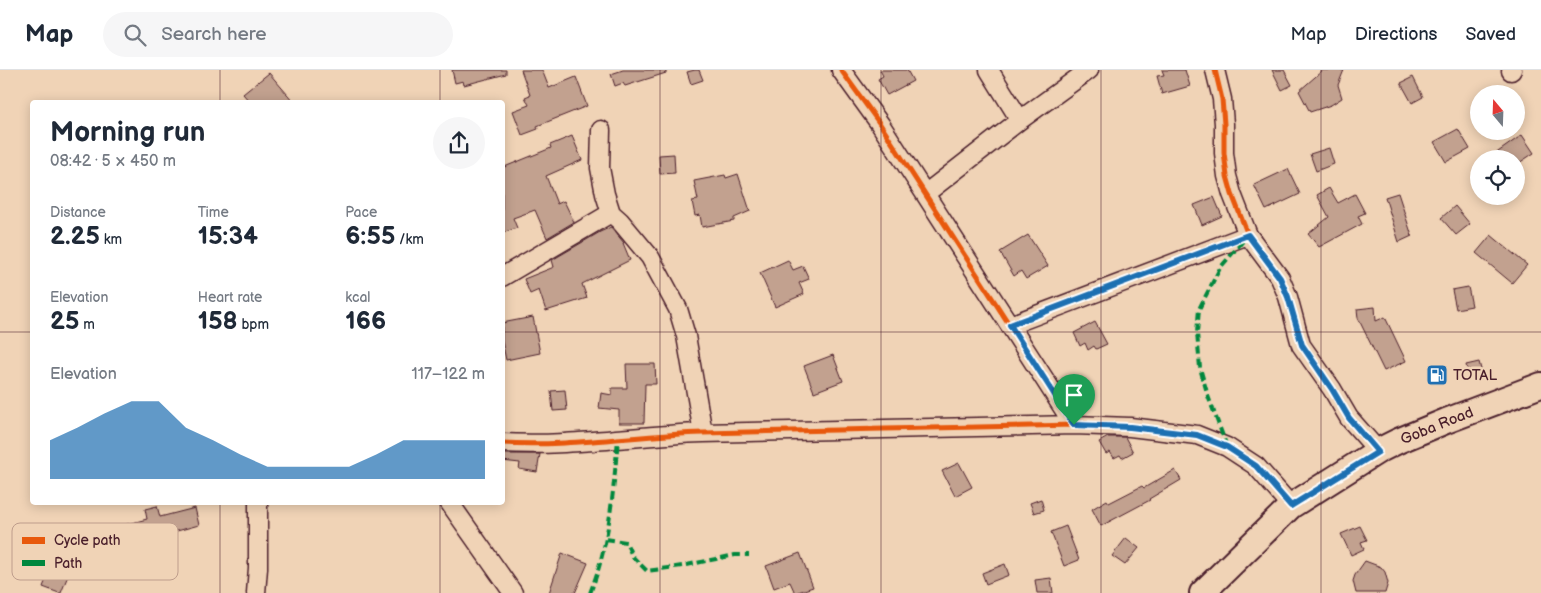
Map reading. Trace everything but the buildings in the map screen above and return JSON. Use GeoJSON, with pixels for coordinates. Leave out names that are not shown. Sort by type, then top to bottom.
{"type":"FeatureCollection","features":[{"type":"Feature","properties":{"kind":"main road","name":"Goba Road"},"geometry":{"type":"LineString","coordinates":[[1202,593],[1291,506],[1378,452],[1398,440],[1541,385]]}},
{"type":"Feature","properties":{"kind":"street"},"geometry":{"type":"LineString","coordinates":[[841,70],[880,124],[1074,425]]}},
{"type":"Feature","properties":{"kind":"street"},"geometry":{"type":"LineString","coordinates":[[990,70],[1020,120]]}},
{"type":"Feature","properties":{"kind":"street"},"geometry":{"type":"LineString","coordinates":[[925,194],[1020,120],[1089,70]]}},
{"type":"Feature","properties":{"kind":"street"},"geometry":{"type":"LineString","coordinates":[[1215,70],[1222,100],[1227,176],[1248,235],[1280,278],[1288,297],[1302,345],[1349,418],[1378,452]]}},
{"type":"Feature","properties":{"kind":"street"},"geometry":{"type":"LineString","coordinates":[[601,130],[600,168],[611,213],[650,257],[678,309],[686,336],[703,433]]}},
{"type":"Feature","properties":{"kind":"street"},"geometry":{"type":"LineString","coordinates":[[505,275],[611,213]]}},
{"type":"Feature","properties":{"kind":"street"},"geometry":{"type":"LineString","coordinates":[[1010,325],[1248,235]]}},
{"type":"Feature","properties":{"kind":"street"},"geometry":{"type":"LineString","coordinates":[[505,443],[592,442],[665,434],[703,433],[1074,425],[1130,427],[1197,435],[1227,447],[1256,466],[1291,506]]}},
{"type":"Feature","properties":{"kind":"street"},"geometry":{"type":"LineString","coordinates":[[256,593],[258,505]]}},
{"type":"Feature","properties":{"kind":"street"},"geometry":{"type":"LineString","coordinates":[[451,505],[513,593]]}},
{"type":"Feature","properties":{"kind":"marked path"},"geometry":{"type":"LineString","coordinates":[[1227,447],[1200,368],[1197,333],[1199,309],[1220,268],[1248,235]]}},
{"type":"Feature","properties":{"kind":"marked path"},"geometry":{"type":"LineString","coordinates":[[590,593],[597,574],[606,536],[618,439]]}},
{"type":"Feature","properties":{"kind":"marked path"},"geometry":{"type":"LineString","coordinates":[[606,539],[626,542],[632,556],[647,571],[735,555],[749,555]]}},
{"type":"Feature","properties":{"kind":"cycle path"},"geometry":{"type":"LineString","coordinates":[[841,70],[880,124],[1074,425]]}},
{"type":"Feature","properties":{"kind":"cycle path"},"geometry":{"type":"LineString","coordinates":[[1215,70],[1222,99],[1224,153],[1227,176],[1248,235],[1280,278],[1288,297],[1301,345],[1332,389],[1349,418],[1378,451]]}},
{"type":"Feature","properties":{"kind":"cycle path"},"geometry":{"type":"LineString","coordinates":[[505,443],[578,442],[703,433],[1074,425],[1130,427],[1197,435],[1227,447],[1256,466],[1291,506]]}},
{"type":"Feature","properties":{"kind":"place","name":"TOTAL"},"geometry":{"type":"Point","coordinates":[1437,375]}},
{"type":"Feature","properties":{"kind":"route"},"geometry":{"type":"LineString","coordinates":[[1248,235],[1280,278],[1288,297],[1302,345],[1349,418],[1378,452],[1291,506],[1256,466],[1227,447],[1197,435],[1130,427],[1074,425],[1010,325],[1248,235]]}}]}
